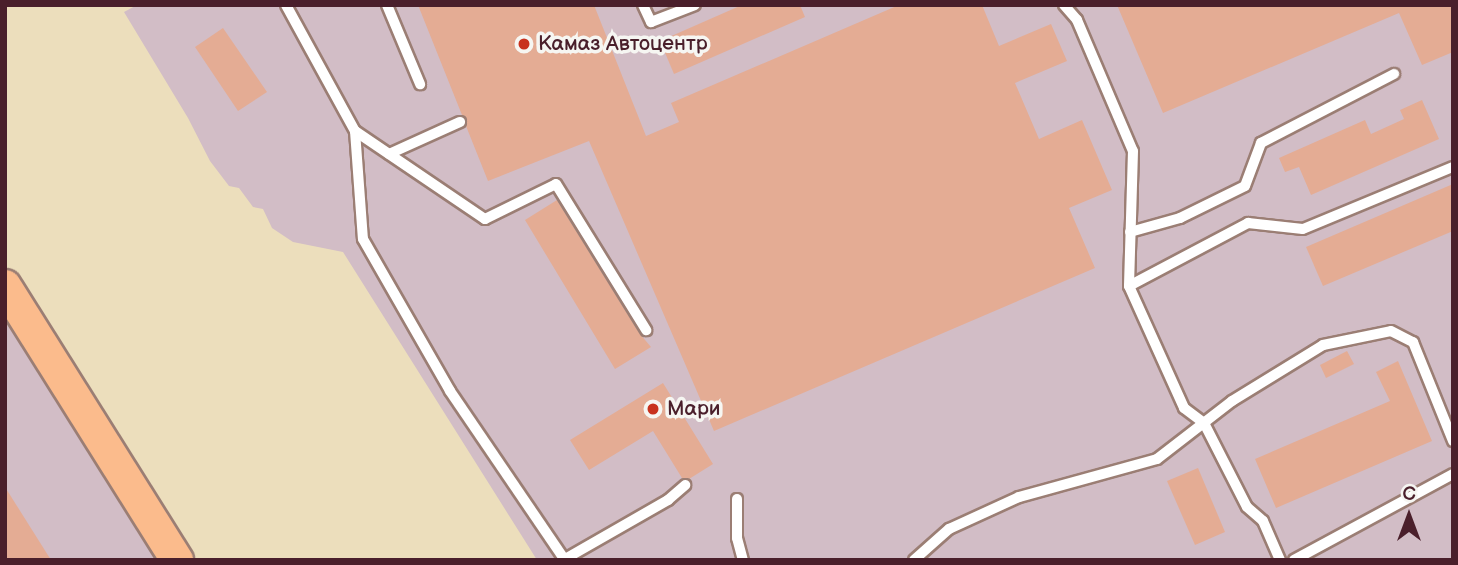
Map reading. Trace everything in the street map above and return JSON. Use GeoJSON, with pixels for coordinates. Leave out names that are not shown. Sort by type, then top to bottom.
{"type":"FeatureCollection","features":[{"type":"Feature","properties":{"kind":"main road"},"geometry":{"type":"LineString","coordinates":[[5,286],[177,560]]}},
{"type":"Feature","properties":{"kind":"lane"},"geometry":{"type":"LineString","coordinates":[[286,5],[355,131],[363,239],[450,391],[565,560],[668,500],[685,485]]}},
{"type":"Feature","properties":{"kind":"lane"},"geometry":{"type":"LineString","coordinates":[[387,5],[420,84]]}},
{"type":"Feature","properties":{"kind":"lane"},"geometry":{"type":"LineString","coordinates":[[643,5],[651,22],[695,5]]}},
{"type":"Feature","properties":{"kind":"lane"},"geometry":{"type":"LineString","coordinates":[[1064,5],[1077,20],[1133,151],[1129,286],[1184,408],[1204,423],[1247,507],[1263,521],[1280,560]]}},
{"type":"Feature","properties":{"kind":"lane"},"geometry":{"type":"LineString","coordinates":[[1130,232],[1180,218],[1245,186],[1261,143],[1394,74]]}},
{"type":"Feature","properties":{"kind":"lane"},"geometry":{"type":"LineString","coordinates":[[389,154],[460,122]]}},
{"type":"Feature","properties":{"kind":"lane"},"geometry":{"type":"LineString","coordinates":[[355,131],[485,219],[556,184],[646,330]]}},
{"type":"Feature","properties":{"kind":"lane"},"geometry":{"type":"LineString","coordinates":[[1129,286],[1248,223],[1303,229],[1453,167]]}},
{"type":"Feature","properties":{"kind":"lane"},"geometry":{"type":"LineString","coordinates":[[914,560],[949,529],[1019,496],[1157,458],[1232,401],[1323,345],[1391,331],[1413,342],[1453,441]]}},
{"type":"Feature","properties":{"kind":"lane"},"geometry":{"type":"LineString","coordinates":[[1293,560],[1453,474]]}},
{"type":"Feature","properties":{"kind":"lane"},"geometry":{"type":"LineString","coordinates":[[737,499],[737,538],[743,560]]}},
{"type":"Feature","properties":{"kind":"shaded area"},"geometry":{"type":"Polygon","coordinates":[[[137,5],[1453,5],[1453,560],[537,560],[343,252],[293,242],[272,228],[263,209],[253,207],[239,188],[229,186],[210,161],[188,118],[124,12],[137,5]]]}},
{"type":"Feature","properties":{"kind":"shaded area"},"geometry":{"type":"Polygon","coordinates":[[[5,300],[170,560],[5,560],[5,300]]]}},
{"type":"Feature","properties":{"kind":"building"},"geometry":{"type":"Polygon","coordinates":[[[418,5],[594,5],[646,136],[679,122],[671,103],[899,5],[982,5],[999,46],[1051,24],[1067,61],[1015,83],[1039,139],[1082,120],[1112,190],[1069,208],[1095,268],[714,431],[589,141],[488,181],[466,126],[467,120],[462,115],[418,5]]]}},
{"type":"Feature","properties":{"kind":"building"},"geometry":{"type":"Polygon","coordinates":[[[742,5],[800,5],[805,17],[674,74],[660,41],[742,5]]]}},
{"type":"Feature","properties":{"kind":"building"},"geometry":{"type":"Polygon","coordinates":[[[1117,5],[1453,5],[1453,52],[1422,65],[1399,13],[1163,113],[1117,5]]]}},
{"type":"Feature","properties":{"kind":"building"},"geometry":{"type":"Polygon","coordinates":[[[223,28],[267,92],[238,111],[195,47],[223,28]]]}},
{"type":"Feature","properties":{"kind":"building"},"geometry":{"type":"Polygon","coordinates":[[[1422,100],[1439,139],[1311,195],[1299,167],[1285,172],[1279,158],[1365,120],[1371,134],[1404,119],[1400,110],[1422,100]]]}},
{"type":"Feature","properties":{"kind":"building"},"geometry":{"type":"Polygon","coordinates":[[[1453,184],[1453,231],[1323,286],[1306,247],[1453,184]]]}},
{"type":"Feature","properties":{"kind":"building"},"geometry":{"type":"Polygon","coordinates":[[[557,200],[640,334],[651,347],[615,369],[525,220],[557,200]]]}},
{"type":"Feature","properties":{"kind":"building"},"geometry":{"type":"Polygon","coordinates":[[[1347,351],[1354,364],[1326,378],[1320,365],[1347,351]]]}},
{"type":"Feature","properties":{"kind":"building"},"geometry":{"type":"Polygon","coordinates":[[[1398,361],[1432,441],[1276,508],[1255,459],[1390,401],[1376,372],[1398,361]]]}},
{"type":"Feature","properties":{"kind":"building"},"geometry":{"type":"Polygon","coordinates":[[[663,383],[713,464],[689,479],[682,478],[653,431],[589,470],[570,440],[663,383]]]}},
{"type":"Feature","properties":{"kind":"building"},"geometry":{"type":"Polygon","coordinates":[[[1198,468],[1225,532],[1195,545],[1167,481],[1198,468]]]}},
{"type":"Feature","properties":{"kind":"building"},"geometry":{"type":"Polygon","coordinates":[[[5,487],[51,560],[5,560],[5,487]]]}},
{"type":"Feature","properties":{"kind":"place","name":"Камаз Автоцентр"},"geometry":{"type":"Point","coordinates":[524,44]}},
{"type":"Feature","properties":{"kind":"place","name":"Мари"},"geometry":{"type":"Point","coordinates":[653,409]}}]}
